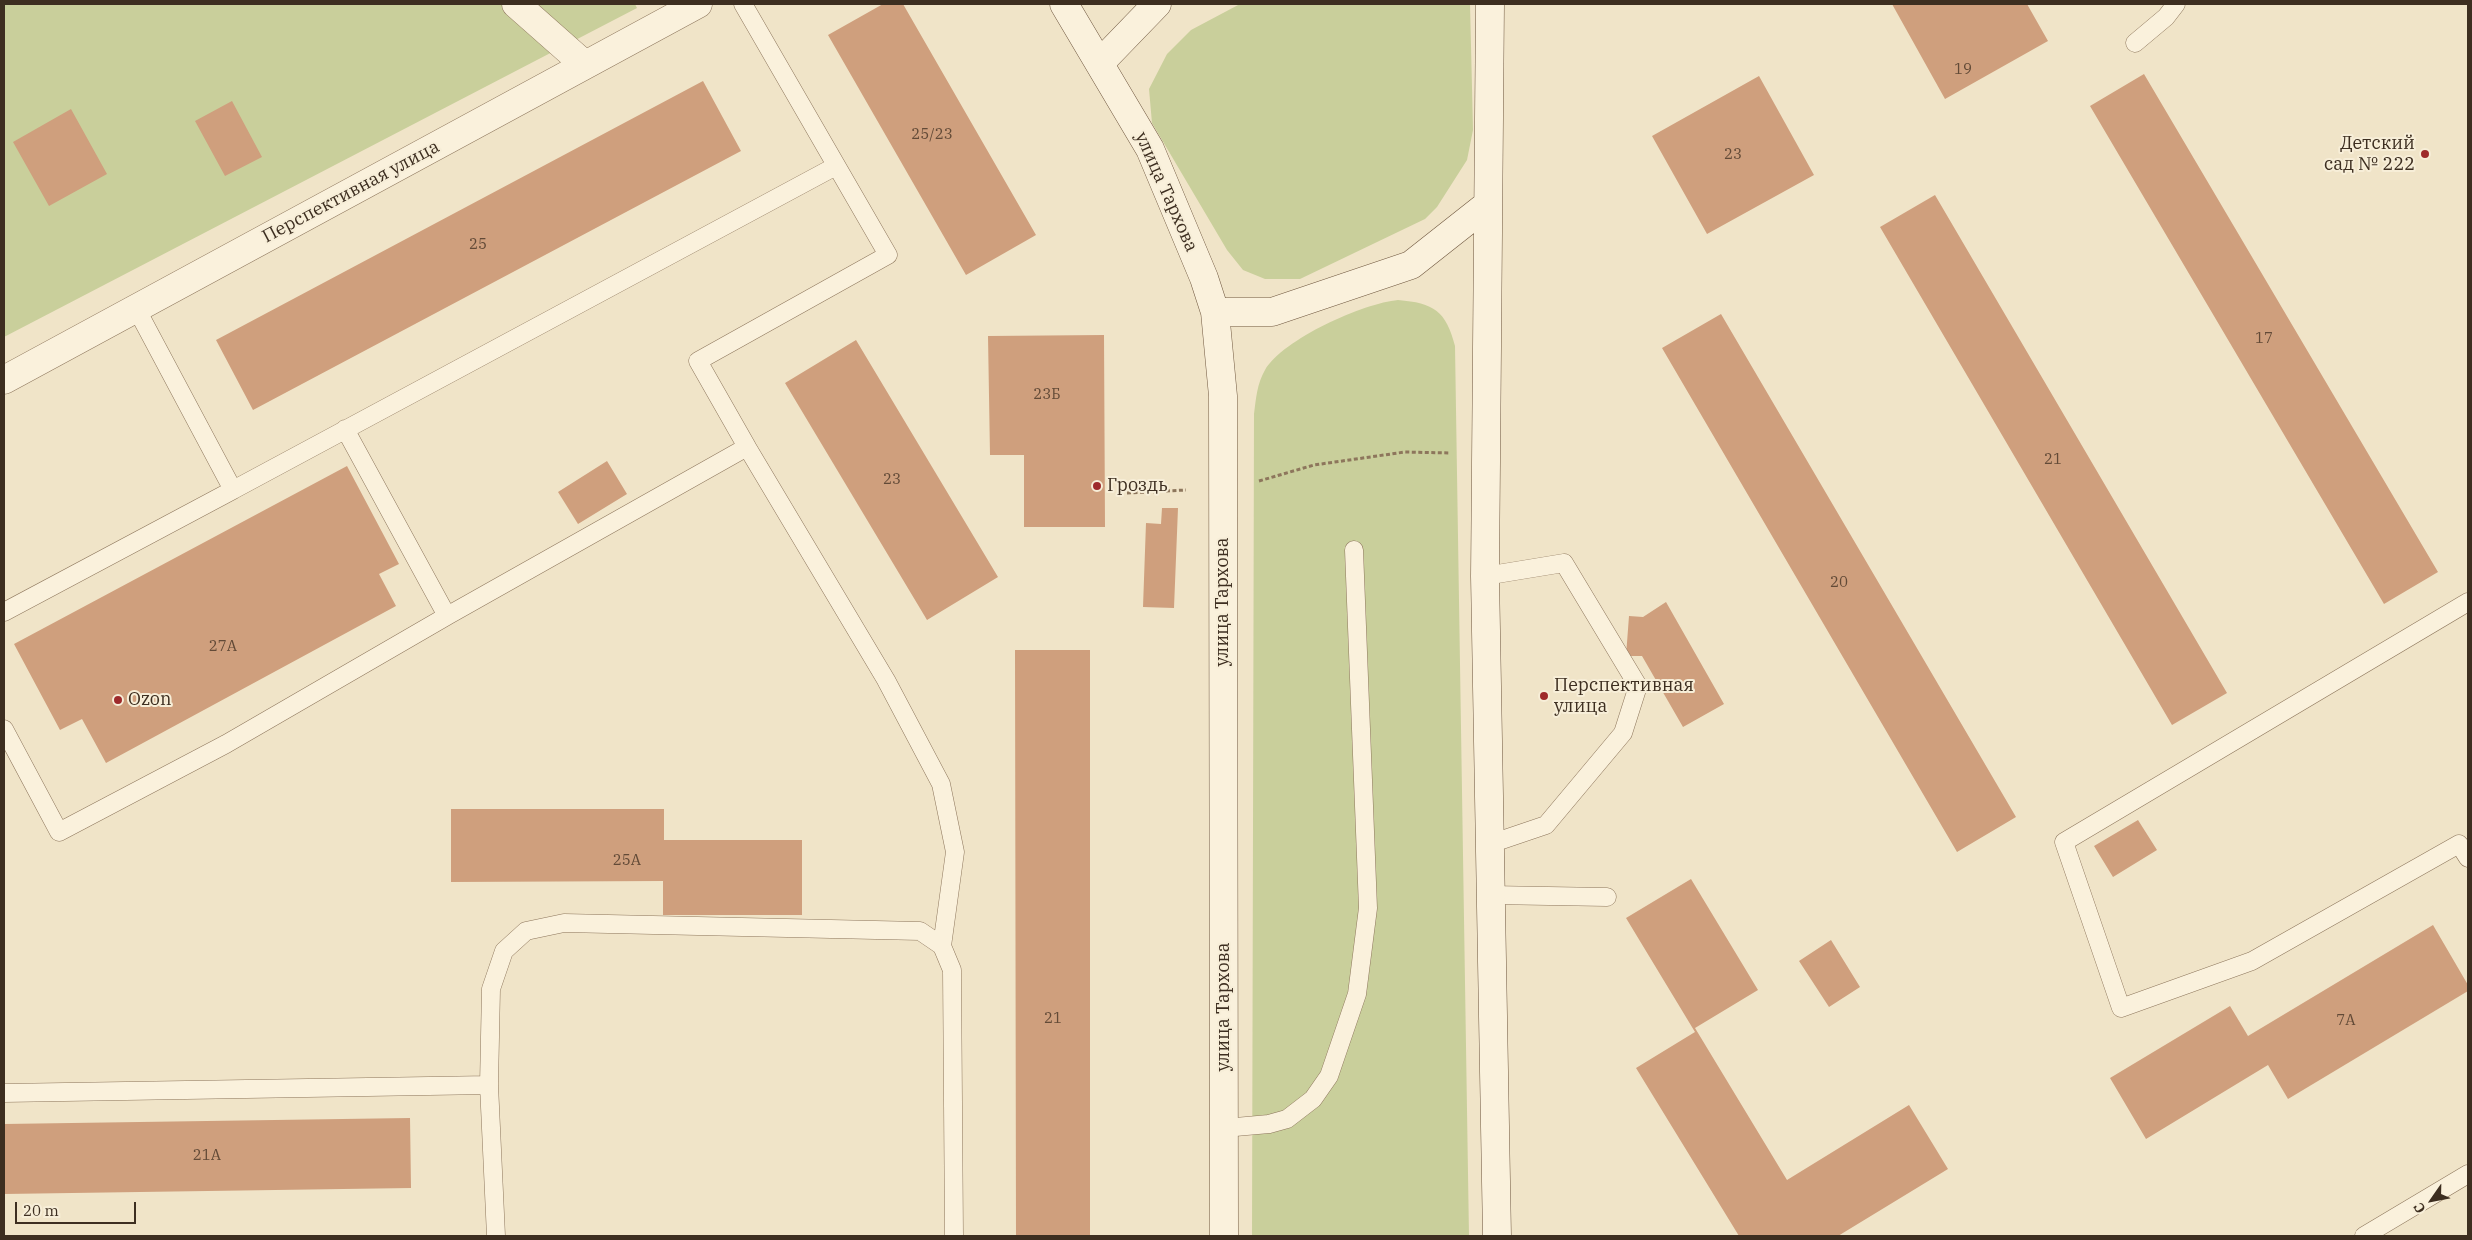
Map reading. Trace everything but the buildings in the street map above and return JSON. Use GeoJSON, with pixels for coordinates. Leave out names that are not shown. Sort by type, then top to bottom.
{"type":"FeatureCollection","features":[{"type":"Feature","properties":{"kind":"main road"},"geometry":{"type":"LineString","coordinates":[[516,4],[586,65]]}},
{"type":"Feature","properties":{"kind":"main road","name":"Перспективная улица"},"geometry":{"type":"LineString","coordinates":[[4,380],[698,4]]}},
{"type":"Feature","properties":{"kind":"main road","name":"улица Тархова"},"geometry":{"type":"LineString","coordinates":[[1064,4],[1150,149],[1204,278],[1215,312],[1223,396],[1224,1236]]}},
{"type":"Feature","properties":{"kind":"main road"},"geometry":{"type":"LineString","coordinates":[[1100,63],[1157,4]]}},
{"type":"Feature","properties":{"kind":"main road"},"geometry":{"type":"LineString","coordinates":[[1490,4],[1487,205],[1486,576],[1497,1236]]}},
{"type":"Feature","properties":{"kind":"main road"},"geometry":{"type":"LineString","coordinates":[[1215,312],[1272,312],[1411,265],[1487,205]]}},
{"type":"Feature","properties":{"kind":"lane"},"geometry":{"type":"LineString","coordinates":[[743,4],[888,255],[698,361],[886,680],[941,784],[954,852],[942,946],[952,970],[954,1236]]}},
{"type":"Feature","properties":{"kind":"lane"},"geometry":{"type":"LineString","coordinates":[[2136,43],[2166,17],[2176,4]]}},
{"type":"Feature","properties":{"kind":"lane"},"geometry":{"type":"LineString","coordinates":[[4,612],[836,166]]}},
{"type":"Feature","properties":{"kind":"lane"},"geometry":{"type":"LineString","coordinates":[[136,308],[233,490]]}},
{"type":"Feature","properties":{"kind":"lane"},"geometry":{"type":"LineString","coordinates":[[345,429],[447,616]]}},
{"type":"Feature","properties":{"kind":"lane"},"geometry":{"type":"LineString","coordinates":[[4,729],[59,832],[226,744],[447,616],[747,447]]}},
{"type":"Feature","properties":{"kind":"lane"},"geometry":{"type":"LineString","coordinates":[[1224,1128],[1269,1124],[1287,1119],[1312,1099],[1329,1076],[1357,994],[1368,908],[1354,550]]}},
{"type":"Feature","properties":{"kind":"lane"},"geometry":{"type":"LineString","coordinates":[[1486,576],[1564,563],[1638,686],[1623,733],[1546,825],[1490,844]]}},
{"type":"Feature","properties":{"kind":"lane"},"geometry":{"type":"LineString","coordinates":[[2468,602],[2064,842],[2121,1008],[2252,961],[2460,844],[2468,858]]}},
{"type":"Feature","properties":{"kind":"lane"},"geometry":{"type":"LineString","coordinates":[[1490,895],[1607,897]]}},
{"type":"Feature","properties":{"kind":"lane"},"geometry":{"type":"LineString","coordinates":[[496,1236],[489,1085],[491,989],[504,950],[526,931],[564,923],[920,931],[942,946]]}},
{"type":"Feature","properties":{"kind":"lane"},"geometry":{"type":"LineString","coordinates":[[4,1094],[489,1085]]}},
{"type":"Feature","properties":{"kind":"lane"},"geometry":{"type":"LineString","coordinates":[[2364,1236],[2468,1174]]}},
{"type":"Feature","properties":{"kind":"path"},"geometry":{"type":"LineString","coordinates":[[1258,482],[1314,465],[1404,452],[1450,453]]}},
{"type":"Feature","properties":{"kind":"path"},"geometry":{"type":"LineString","coordinates":[[1126,493],[1186,490]]}},
{"type":"Feature","properties":{"kind":"green space"},"geometry":{"type":"Polygon","coordinates":[[[4,4],[635,4],[637,8],[4,337],[4,4]]]}},
{"type":"Feature","properties":{"kind":"green space"},"geometry":{"type":"Polygon","coordinates":[[[1240,4],[1470,4],[1473,130],[1467,160],[1437,207],[1425,219],[1300,279],[1265,279],[1243,270],[1227,250],[1152,123],[1149,89],[1167,54],[1191,30],[1240,4]]]}},
{"type":"Feature","properties":{"kind":"green space"},"geometry":{"type":"Polygon","coordinates":[[[1398,300],[1421,304],[1437,311],[1447,324],[1455,346],[1469,1236],[1252,1236],[1254,414],[1256,397],[1265,370],[1274,358],[1289,346],[1326,324],[1346,315],[1398,300]]]}},
{"type":"Feature","properties":{"kind":"place","name":"Детский сад № 222"},"geometry":{"type":"Point","coordinates":[2425,154]}},
{"type":"Feature","properties":{"kind":"place","name":"Гроздь"},"geometry":{"type":"Point","coordinates":[1097,486]}},
{"type":"Feature","properties":{"kind":"place","name":"Перспективная улица"},"geometry":{"type":"Point","coordinates":[1544,696]}},
{"type":"Feature","properties":{"kind":"place","name":"Ozon"},"geometry":{"type":"Point","coordinates":[118,700]}}]}
